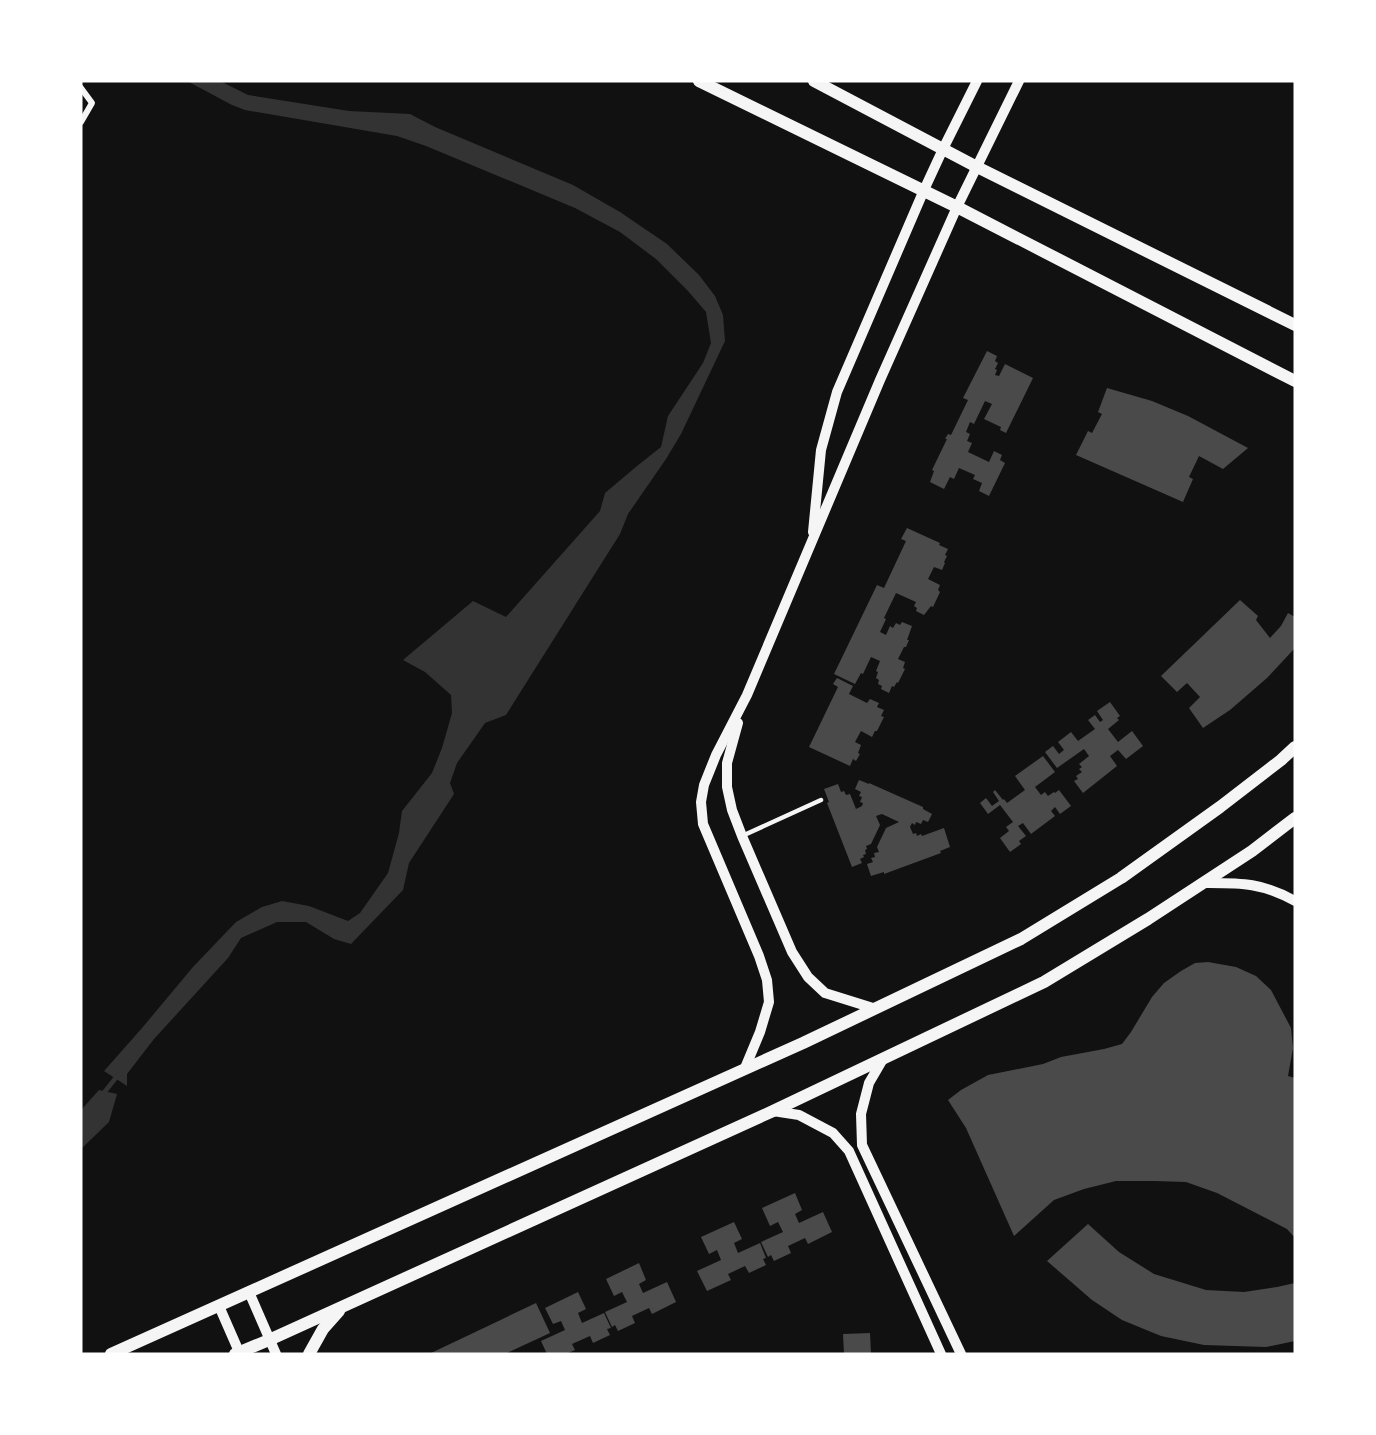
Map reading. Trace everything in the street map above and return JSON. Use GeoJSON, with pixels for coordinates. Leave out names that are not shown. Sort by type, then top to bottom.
{"type":"FeatureCollection","features":[{"type":"Feature","properties":{"kind":"main road"},"geometry":{"type":"LineString","coordinates":[[699,81],[924,190],[1295,381]]}},
{"type":"Feature","properties":{"kind":"main road"},"geometry":{"type":"LineString","coordinates":[[814,81],[977,167],[1295,325]]}},
{"type":"Feature","properties":{"kind":"main road"},"geometry":{"type":"LineString","coordinates":[[111,1354],[803,1042],[1021,939],[1121,878],[1220,807],[1295,747]]}},
{"type":"Feature","properties":{"kind":"main road"},"geometry":{"type":"LineString","coordinates":[[238,1353],[773,1111],[1044,982],[1252,851],[1295,818]]}},
{"type":"Feature","properties":{"kind":"main road"},"geometry":{"type":"LineString","coordinates":[[309,1354],[323,1329],[344,1306]]}},
{"type":"Feature","properties":{"kind":"street"},"geometry":{"type":"LineString","coordinates":[[811,544],[821,450],[837,392],[924,190],[977,81]]}},
{"type":"Feature","properties":{"kind":"street"},"geometry":{"type":"LineString","coordinates":[[745,1068],[769,1002],[767,980],[703,824],[701,802],[704,785],[716,754],[747,695],[880,380],[957,207],[1019,81]]}},
{"type":"Feature","properties":{"kind":"street"},"geometry":{"type":"LineString","coordinates":[[81,88],[92,103],[81,122]]}},
{"type":"Feature","properties":{"kind":"street"},"geometry":{"type":"LineString","coordinates":[[747,695],[727,763],[727,787],[732,810],[742,836],[792,952],[807,978],[825,993],[873,1008]]}},
{"type":"Feature","properties":{"kind":"street"},"geometry":{"type":"LineString","coordinates":[[1203,883],[1238,883],[1264,887],[1295,901]]}},
{"type":"Feature","properties":{"kind":"street"},"geometry":{"type":"LineString","coordinates":[[883,1059],[869,1083],[861,1114],[862,1145],[961,1354]]}},
{"type":"Feature","properties":{"kind":"street"},"geometry":{"type":"LineString","coordinates":[[773,1111],[800,1115],[833,1133],[849,1151],[941,1354]]}},
{"type":"Feature","properties":{"kind":"street"},"geometry":{"type":"LineString","coordinates":[[249,1292],[276,1354]]}},
{"type":"Feature","properties":{"kind":"street"},"geometry":{"type":"LineString","coordinates":[[219,1306],[238,1353]]}},
{"type":"Feature","properties":{"kind":"lane"},"geometry":{"type":"LineString","coordinates":[[742,836],[821,800]]}},
{"type":"Feature","properties":{"kind":"shaded area"},"geometry":{"type":"Polygon","coordinates":[[[187,81],[220,81],[248,95],[349,111],[410,114],[435,127],[573,185],[620,212],[667,244],[699,275],[715,296],[723,315],[725,341],[681,434],[628,514],[620,534],[506,715],[485,723],[457,763],[450,783],[454,794],[409,863],[403,890],[351,944],[334,939],[306,922],[277,922],[241,938],[228,958],[154,1039],[127,1074],[127,1086],[104,1071],[193,967],[236,922],[262,907],[282,901],[309,906],[348,921],[360,913],[388,873],[399,833],[402,811],[432,773],[452,713],[451,695],[425,672],[403,660],[473,601],[506,617],[600,511],[605,493],[661,447],[668,416],[703,363],[711,343],[706,312],[656,259],[620,232],[575,208],[397,136],[245,110],[187,81]]]}},
{"type":"Feature","properties":{"kind":"shaded area"},"geometry":{"type":"Polygon","coordinates":[[[99,1090],[117,1094],[109,1122],[81,1149],[81,1110],[99,1090]]]}},
{"type":"Feature","properties":{"kind":"building"},"geometry":{"type":"Polygon","coordinates":[[[987,351],[997,356],[995,375],[999,376],[1005,364],[1033,378],[1006,433],[1000,430],[1001,427],[984,419],[992,404],[985,401],[974,424],[970,422],[966,432],[970,434],[967,441],[972,443],[968,452],[989,462],[994,451],[1002,455],[1000,460],[1005,463],[989,496],[979,491],[982,483],[973,479],[975,475],[959,468],[954,479],[950,477],[944,489],[930,482],[934,471],[932,470],[947,439],[945,439],[948,434],[951,435],[968,400],[963,398],[987,351]]]}},
{"type":"Feature","properties":{"kind":"building"},"geometry":{"type":"Polygon","coordinates":[[[1107,388],[1152,401],[1188,416],[1248,448],[1223,469],[1199,456],[1189,477],[1193,479],[1183,502],[1076,455],[1088,431],[1092,433],[1102,414],[1098,412],[1107,388]]]}},
{"type":"Feature","properties":{"kind":"building"},"geometry":{"type":"Polygon","coordinates":[[[907,528],[948,549],[942,570],[934,567],[928,579],[940,585],[938,590],[940,592],[933,607],[931,606],[924,615],[916,611],[917,608],[914,606],[916,602],[896,593],[884,618],[886,619],[880,632],[886,635],[890,626],[893,628],[896,623],[900,625],[902,622],[912,626],[907,640],[909,640],[898,659],[905,662],[903,668],[905,669],[898,683],[892,686],[889,693],[881,689],[882,686],[878,684],[879,680],[876,678],[880,661],[871,657],[855,684],[834,674],[877,585],[884,588],[906,541],[901,539],[907,528]]]}},
{"type":"Feature","properties":{"kind":"building"},"geometry":{"type":"Polygon","coordinates":[[[1240,600],[1258,616],[1256,620],[1270,638],[1281,626],[1288,613],[1295,617],[1295,648],[1267,678],[1230,710],[1203,728],[1189,708],[1200,697],[1187,683],[1177,692],[1161,676],[1240,600]]]}},
{"type":"Feature","properties":{"kind":"building"},"geometry":{"type":"Polygon","coordinates":[[[837,678],[853,686],[849,694],[867,703],[870,699],[879,703],[877,707],[884,710],[881,716],[884,717],[872,737],[861,731],[855,742],[861,745],[858,753],[860,754],[856,761],[853,759],[850,766],[809,747],[838,687],[833,684],[837,678]]]}},
{"type":"Feature","properties":{"kind":"building"},"geometry":{"type":"Polygon","coordinates":[[[1110,702],[1120,716],[1117,718],[1119,720],[1108,729],[1118,742],[1132,731],[1143,746],[1126,759],[1118,750],[1110,756],[1117,766],[1083,793],[1074,781],[1078,779],[1076,776],[1082,772],[1079,764],[1089,756],[1084,749],[1057,768],[1045,752],[1053,746],[1059,754],[1064,750],[1058,742],[1071,732],[1078,741],[1095,729],[1088,720],[1095,715],[1100,722],[1103,720],[1097,711],[1110,702]]]}},
{"type":"Feature","properties":{"kind":"building"},"geometry":{"type":"Polygon","coordinates":[[[1043,756],[1055,772],[1035,787],[1041,795],[1045,792],[1048,796],[1059,790],[1071,806],[1060,814],[1055,807],[1051,811],[1055,816],[1031,834],[1023,823],[1018,826],[1026,836],[1019,841],[1021,844],[1010,852],[1000,838],[1009,831],[1006,827],[1013,822],[1000,805],[988,814],[980,803],[986,798],[992,806],[999,801],[993,792],[995,790],[1007,803],[1025,790],[1015,776],[1043,756]]]}},
{"type":"Feature","properties":{"kind":"building"},"geometry":{"type":"Polygon","coordinates":[[[859,780],[923,807],[932,814],[928,822],[923,820],[921,824],[912,823],[910,827],[913,834],[922,836],[944,828],[950,847],[940,851],[941,853],[884,874],[884,872],[871,876],[867,864],[873,862],[871,858],[875,857],[874,853],[879,852],[877,847],[886,828],[899,822],[882,814],[876,816],[880,825],[871,844],[866,846],[866,854],[860,859],[862,863],[852,867],[827,803],[829,802],[824,789],[838,784],[841,792],[844,791],[846,795],[850,794],[856,809],[863,803],[860,802],[861,792],[855,789],[859,780]]]}},
{"type":"Feature","properties":{"kind":"building"},"geometry":{"type":"Polygon","coordinates":[[[1208,962],[1236,967],[1256,976],[1271,990],[1291,1028],[1293,1048],[1288,1076],[1295,1078],[1295,1238],[1287,1229],[1217,1193],[1186,1182],[1155,1181],[1116,1181],[1054,1200],[1014,1236],[966,1128],[948,1100],[988,1075],[1122,1044],[1152,997],[1164,983],[1195,963],[1208,962]]]}},
{"type":"Feature","properties":{"kind":"building"},"geometry":{"type":"Polygon","coordinates":[[[795,1193],[802,1210],[795,1214],[799,1223],[823,1212],[832,1232],[808,1244],[805,1238],[788,1246],[791,1253],[774,1261],[771,1255],[768,1257],[761,1242],[783,1232],[778,1222],[770,1226],[762,1208],[795,1193]]]}},
{"type":"Feature","properties":{"kind":"building"},"geometry":{"type":"Polygon","coordinates":[[[734,1222],[742,1239],[734,1243],[738,1253],[760,1243],[766,1258],[763,1259],[766,1265],[749,1273],[745,1266],[728,1274],[731,1280],[707,1291],[697,1271],[721,1260],[717,1250],[709,1254],[701,1237],[734,1222]]]}},
{"type":"Feature","properties":{"kind":"building"},"geometry":{"type":"Polygon","coordinates":[[[1088,1224],[1119,1252],[1154,1274],[1206,1290],[1244,1292],[1295,1283],[1295,1341],[1266,1347],[1204,1345],[1161,1336],[1122,1320],[1092,1300],[1047,1261],[1088,1224]]]}},
{"type":"Feature","properties":{"kind":"building"},"geometry":{"type":"Polygon","coordinates":[[[639,1263],[646,1280],[639,1284],[643,1293],[667,1282],[676,1302],[652,1314],[649,1308],[632,1316],[635,1323],[618,1331],[615,1325],[612,1327],[605,1312],[627,1302],[622,1292],[614,1296],[606,1279],[639,1263]]]}},
{"type":"Feature","properties":{"kind":"building"},"geometry":{"type":"Polygon","coordinates":[[[578,1292],[586,1309],[578,1313],[582,1323],[604,1313],[611,1328],[607,1329],[610,1335],[593,1343],[590,1336],[572,1344],[575,1350],[566,1354],[547,1354],[541,1341],[565,1330],[561,1321],[553,1324],[545,1308],[578,1292]]]}},
{"type":"Feature","properties":{"kind":"building"},"geometry":{"type":"Polygon","coordinates":[[[536,1303],[550,1333],[505,1354],[429,1354],[536,1303]]]}},
{"type":"Feature","properties":{"kind":"building"},"geometry":{"type":"Polygon","coordinates":[[[870,1333],[871,1354],[844,1354],[843,1334],[870,1333]]]}},
{"type":"Feature","properties":{"kind":"waterway"},"geometry":{"type":"LineString","coordinates":[[103,1094],[118,1075]]}}]}
